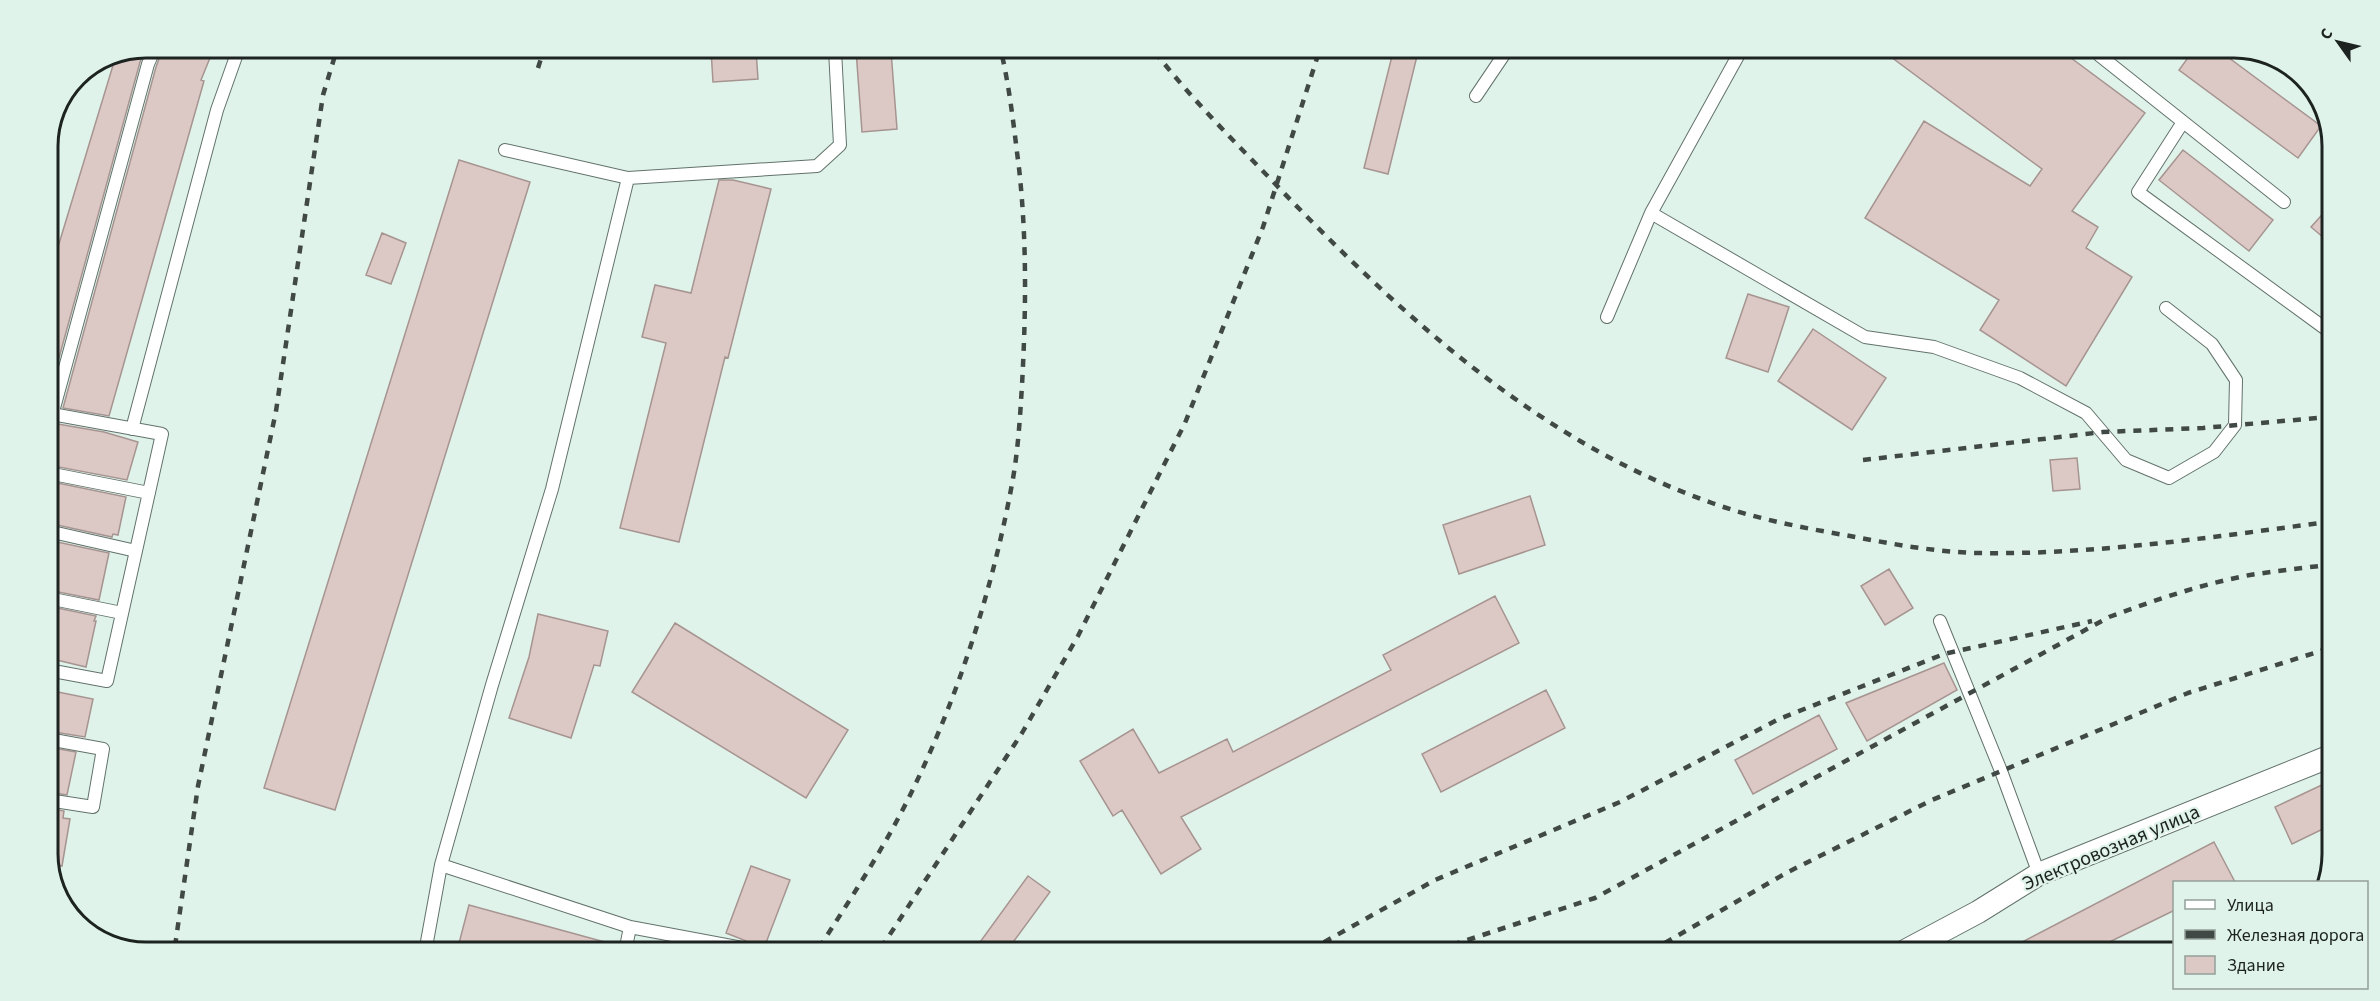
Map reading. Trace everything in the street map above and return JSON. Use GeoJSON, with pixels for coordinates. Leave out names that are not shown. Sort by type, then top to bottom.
{"type":"FeatureCollection","features":[{"type":"Feature","properties":{"kind":"street","name":"Электровозная улица"},"geometry":{"type":"LineString","coordinates":[[1922,942],[1978,912],[2039,874],[2322,760]]}},
{"type":"Feature","properties":{"kind":"lane"},"geometry":{"type":"LineString","coordinates":[[59,389],[151,59]]}},
{"type":"Feature","properties":{"kind":"lane"},"geometry":{"type":"LineString","coordinates":[[132,429],[217,110],[235,59]]}},
{"type":"Feature","properties":{"kind":"lane"},"geometry":{"type":"LineString","coordinates":[[506,150],[628,178],[817,166],[840,145],[835,59]]}},
{"type":"Feature","properties":{"kind":"lane"},"geometry":{"type":"LineString","coordinates":[[1476,96],[1501,59]]}},
{"type":"Feature","properties":{"kind":"lane"},"geometry":{"type":"LineString","coordinates":[[1607,317],[1651,213],[1736,59]]}},
{"type":"Feature","properties":{"kind":"lane"},"geometry":{"type":"LineString","coordinates":[[2104,59],[2284,202]]}},
{"type":"Feature","properties":{"kind":"lane"},"geometry":{"type":"LineString","coordinates":[[2183,122],[2138,192],[2321,326]]}},
{"type":"Feature","properties":{"kind":"lane"},"geometry":{"type":"LineString","coordinates":[[427,942],[441,865],[492,685],[552,489],[628,178]]}},
{"type":"Feature","properties":{"kind":"lane"},"geometry":{"type":"LineString","coordinates":[[1651,213],[1865,337],[1934,347],[2020,378],[2086,413],[2126,460],[2169,478],[2214,452],[2235,425],[2236,380],[2212,344],[2166,308]]}},
{"type":"Feature","properties":{"kind":"lane"},"geometry":{"type":"LineString","coordinates":[[59,415],[162,434],[107,681],[59,672]]}},
{"type":"Feature","properties":{"kind":"lane"},"geometry":{"type":"LineString","coordinates":[[59,475],[149,493]]}},
{"type":"Feature","properties":{"kind":"lane"},"geometry":{"type":"LineString","coordinates":[[59,534],[136,551]]}},
{"type":"Feature","properties":{"kind":"lane"},"geometry":{"type":"LineString","coordinates":[[59,600],[122,613]]}},
{"type":"Feature","properties":{"kind":"lane"},"geometry":{"type":"LineString","coordinates":[[1940,621],[2001,771],[2039,874]]}},
{"type":"Feature","properties":{"kind":"lane"},"geometry":{"type":"LineString","coordinates":[[59,741],[103,749],[93,807],[59,802]]}},
{"type":"Feature","properties":{"kind":"lane"},"geometry":{"type":"LineString","coordinates":[[441,865],[630,927],[710,942]]}},
{"type":"Feature","properties":{"kind":"lane"},"geometry":{"type":"LineString","coordinates":[[627,942],[630,927]]}},
{"type":"Feature","properties":{"kind":"building"},"geometry":{"type":"Polygon","coordinates":[[[141,59],[59,358],[59,244],[113,65],[141,59]]]}},
{"type":"Feature","properties":{"kind":"building"},"geometry":{"type":"Polygon","coordinates":[[[159,59],[210,59],[201,80],[204,81],[109,416],[63,408],[159,59]]]}},
{"type":"Feature","properties":{"kind":"building"},"geometry":{"type":"Polygon","coordinates":[[[712,59],[757,59],[758,79],[713,82],[712,59]]]}},
{"type":"Feature","properties":{"kind":"building"},"geometry":{"type":"Polygon","coordinates":[[[857,59],[892,59],[897,129],[862,132],[857,59]]]}},
{"type":"Feature","properties":{"kind":"building"},"geometry":{"type":"Polygon","coordinates":[[[1391,59],[1416,59],[1388,174],[1364,168],[1391,59]]]}},
{"type":"Feature","properties":{"kind":"building"},"geometry":{"type":"Polygon","coordinates":[[[1894,59],[2072,59],[2145,113],[2072,211],[2098,227],[2086,248],[2132,277],[2066,386],[1980,330],[1999,300],[1865,218],[1924,121],[2030,186],[2042,169],[1894,59]]]}},
{"type":"Feature","properties":{"kind":"building"},"geometry":{"type":"Polygon","coordinates":[[[2187,59],[2230,59],[2319,124],[2320,128],[2298,158],[2179,70],[2187,59]]]}},
{"type":"Feature","properties":{"kind":"building"},"geometry":{"type":"Polygon","coordinates":[[[2183,150],[2273,220],[2249,251],[2159,180],[2183,150]]]}},
{"type":"Feature","properties":{"kind":"building"},"geometry":{"type":"Polygon","coordinates":[[[459,160],[530,182],[335,810],[264,788],[459,160]]]}},
{"type":"Feature","properties":{"kind":"building"},"geometry":{"type":"Polygon","coordinates":[[[719,180],[733,180],[771,189],[728,358],[725,357],[679,542],[620,528],[666,343],[642,337],[655,285],[691,293],[719,180]]]}},
{"type":"Feature","properties":{"kind":"building"},"geometry":{"type":"Polygon","coordinates":[[[2321,216],[2321,236],[2311,227],[2321,216]]]}},
{"type":"Feature","properties":{"kind":"building"},"geometry":{"type":"Polygon","coordinates":[[[382,233],[406,243],[391,284],[366,275],[382,233]]]}},
{"type":"Feature","properties":{"kind":"building"},"geometry":{"type":"Polygon","coordinates":[[[1748,294],[1789,307],[1768,372],[1726,358],[1748,294]]]}},
{"type":"Feature","properties":{"kind":"building"},"geometry":{"type":"Polygon","coordinates":[[[1813,329],[1886,378],[1852,430],[1778,381],[1813,329]]]}},
{"type":"Feature","properties":{"kind":"building"},"geometry":{"type":"Polygon","coordinates":[[[59,424],[104,432],[138,442],[127,480],[59,467],[59,424]]]}},
{"type":"Feature","properties":{"kind":"building"},"geometry":{"type":"Polygon","coordinates":[[[2077,458],[2080,489],[2053,491],[2050,460],[2077,458]]]}},
{"type":"Feature","properties":{"kind":"building"},"geometry":{"type":"Polygon","coordinates":[[[59,483],[126,497],[118,535],[113,534],[112,537],[59,525],[59,483]]]}},
{"type":"Feature","properties":{"kind":"building"},"geometry":{"type":"Polygon","coordinates":[[[1530,496],[1545,545],[1459,574],[1443,525],[1530,496]]]}},
{"type":"Feature","properties":{"kind":"building"},"geometry":{"type":"Polygon","coordinates":[[[59,542],[109,553],[99,600],[59,592],[59,542]]]}},
{"type":"Feature","properties":{"kind":"building"},"geometry":{"type":"Polygon","coordinates":[[[1889,569],[1913,608],[1885,625],[1861,586],[1889,569]]]}},
{"type":"Feature","properties":{"kind":"building"},"geometry":{"type":"Polygon","coordinates":[[[1495,596],[1519,643],[1181,817],[1201,849],[1161,874],[1122,810],[1113,816],[1080,761],[1133,729],[1159,773],[1227,739],[1233,752],[1391,670],[1383,655],[1495,596]]]}},
{"type":"Feature","properties":{"kind":"building"},"geometry":{"type":"Polygon","coordinates":[[[59,608],[96,616],[86,667],[59,661],[59,608]]]}},
{"type":"Feature","properties":{"kind":"building"},"geometry":{"type":"Polygon","coordinates":[[[538,614],[608,631],[600,666],[594,665],[571,738],[509,718],[529,657],[538,614]]]}},
{"type":"Feature","properties":{"kind":"building"},"geometry":{"type":"Polygon","coordinates":[[[675,623],[848,730],[806,798],[632,692],[675,623]]]}},
{"type":"Feature","properties":{"kind":"building"},"geometry":{"type":"Polygon","coordinates":[[[1944,663],[1957,690],[1867,741],[1846,703],[1944,663]]]}},
{"type":"Feature","properties":{"kind":"building"},"geometry":{"type":"Polygon","coordinates":[[[1546,690],[1565,728],[1441,792],[1422,754],[1546,690]]]}},
{"type":"Feature","properties":{"kind":"building"},"geometry":{"type":"Polygon","coordinates":[[[59,692],[93,699],[85,737],[59,733],[59,692]]]}},
{"type":"Feature","properties":{"kind":"building"},"geometry":{"type":"Polygon","coordinates":[[[1819,715],[1837,749],[1753,794],[1735,760],[1819,715]]]}},
{"type":"Feature","properties":{"kind":"building"},"geometry":{"type":"Polygon","coordinates":[[[59,749],[76,752],[67,795],[59,794],[59,749]]]}},
{"type":"Feature","properties":{"kind":"building"},"geometry":{"type":"Polygon","coordinates":[[[2322,785],[2322,829],[2292,844],[2275,807],[2322,785]]]}},
{"type":"Feature","properties":{"kind":"building"},"geometry":{"type":"Polygon","coordinates":[[[59,810],[64,811],[63,818],[70,819],[62,866],[59,865],[59,860],[59,810]]]}},
{"type":"Feature","properties":{"kind":"building"},"geometry":{"type":"Polygon","coordinates":[[[2214,842],[2234,881],[2173,881],[2173,911],[2109,942],[2022,942],[2214,842]]]}},
{"type":"Feature","properties":{"kind":"building"},"geometry":{"type":"Polygon","coordinates":[[[751,866],[790,880],[766,942],[749,942],[726,933],[751,866]]]}},
{"type":"Feature","properties":{"kind":"building"},"geometry":{"type":"Polygon","coordinates":[[[1028,876],[1050,892],[1013,942],[980,942],[1028,876]]]}},
{"type":"Feature","properties":{"kind":"building"},"geometry":{"type":"Polygon","coordinates":[[[469,905],[605,942],[459,942],[469,905]]]}},
{"type":"Feature","properties":{"kind":"railway"},"geometry":{"type":"LineString","coordinates":[[176,942],[198,786],[276,411],[323,95],[334,59]]}},
{"type":"Feature","properties":{"kind":"railway"},"geometry":{"type":"LineString","coordinates":[[538,68],[541,59]]}},
{"type":"Feature","properties":{"kind":"railway"},"geometry":{"type":"LineString","coordinates":[[823,942],[893,827],[931,749],[973,638],[1004,523],[1014,472],[1018,435],[1025,276],[1019,168],[1002,59]]}},
{"type":"Feature","properties":{"kind":"railway"},"geometry":{"type":"LineString","coordinates":[[1161,59],[1217,123],[1329,239],[1378,286],[1480,373],[1534,412],[1590,447],[1650,478],[1712,503],[1815,530],[1914,547],[1978,553],[2110,548],[2322,523]]}},
{"type":"Feature","properties":{"kind":"railway"},"geometry":{"type":"LineString","coordinates":[[885,942],[1022,733],[1078,636],[1185,423],[1263,227],[1317,59]]}},
{"type":"Feature","properties":{"kind":"railway"},"geometry":{"type":"LineString","coordinates":[[1863,460],[2103,432],[2203,428],[2321,418]]}},
{"type":"Feature","properties":{"kind":"railway"},"geometry":{"type":"LineString","coordinates":[[1461,942],[1595,898],[2109,617],[2214,583],[2322,566]]}},
{"type":"Feature","properties":{"kind":"railway"},"geometry":{"type":"LineString","coordinates":[[1324,942],[1435,880],[1620,802],[1779,719],[1944,654],[2092,621]]}},
{"type":"Feature","properties":{"kind":"railway"},"geometry":{"type":"LineString","coordinates":[[1667,942],[1788,872],[1932,800],[2188,693],[2322,651]]}}]}
